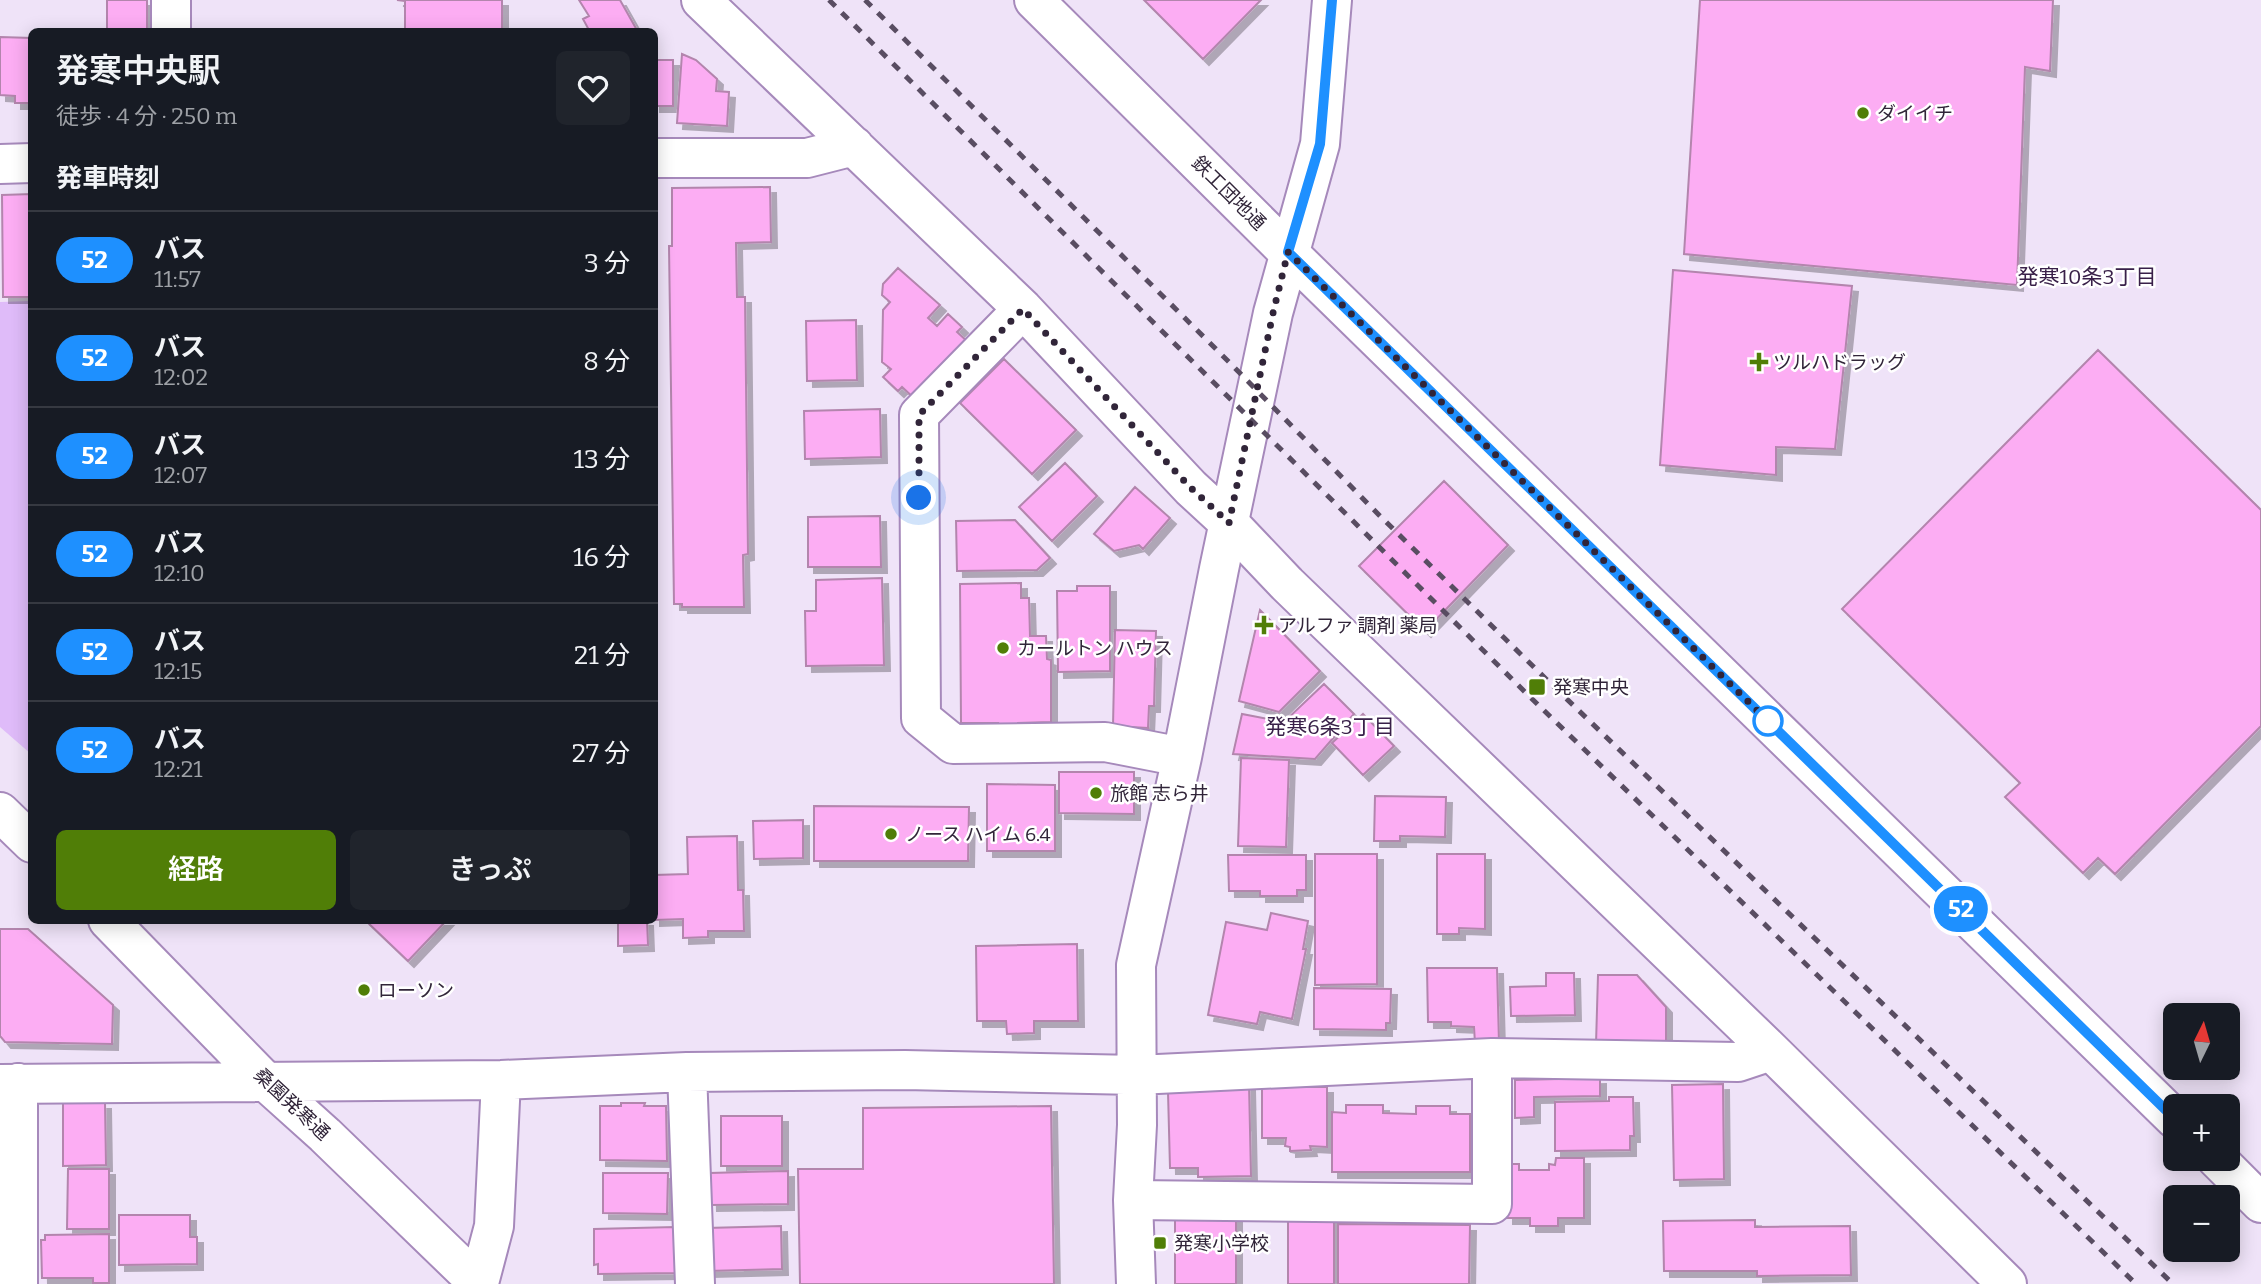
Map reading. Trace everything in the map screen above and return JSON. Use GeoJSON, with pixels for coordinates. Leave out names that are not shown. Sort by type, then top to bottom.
{"type":"FeatureCollection","features":[{"type":"Feature","properties":{"kind":"street"},"geometry":{"type":"LineString","coordinates":[[171,28],[172,0]]}},
{"type":"Feature","properties":{"kind":"street"},"geometry":{"type":"LineString","coordinates":[[701,0],[1023,309],[1191,488],[1229,523],[1287,584],[1772,1051],[2007,1284]]}},
{"type":"Feature","properties":{"kind":"street","name":"鉄工団地通"},"geometry":{"type":"LineString","coordinates":[[1034,0],[2163,1107]]}},
{"type":"Feature","properties":{"kind":"street"},"geometry":{"type":"LineString","coordinates":[[1136,1284],[1133,1200],[1137,1125],[1136,965],[1182,757],[1273,313],[1320,144],[1332,0]]}},
{"type":"Feature","properties":{"kind":"street"},"geometry":{"type":"LineString","coordinates":[[658,158],[807,158],[854,146]]}},
{"type":"Feature","properties":{"kind":"street"},"geometry":{"type":"LineString","coordinates":[[0,164],[28,163]]}},
{"type":"Feature","properties":{"kind":"street"},"geometry":{"type":"LineString","coordinates":[[1023,309],[919,415],[921,718],[953,744],[1105,742],[1182,757]]}},
{"type":"Feature","properties":{"kind":"street"},"geometry":{"type":"LineString","coordinates":[[1,817],[28,840]]}},
{"type":"Feature","properties":{"kind":"street","name":"桑園発寒通"},"geometry":{"type":"LineString","coordinates":[[112,924],[265,1081],[325,1135],[479,1284]]}},
{"type":"Feature","properties":{"kind":"street"},"geometry":{"type":"LineString","coordinates":[[18,1284],[9,1084],[501,1080],[687,1072],[905,1070],[1137,1075],[1492,1058],[1738,1062],[1772,1051]]}},
{"type":"Feature","properties":{"kind":"street"},"geometry":{"type":"LineString","coordinates":[[1133,1200],[1492,1204],[1492,1058]]}},
{"type":"Feature","properties":{"kind":"street"},"geometry":{"type":"LineString","coordinates":[[687,1072],[695,1284]]}},
{"type":"Feature","properties":{"kind":"street"},"geometry":{"type":"LineString","coordinates":[[479,1284],[494,1226],[501,1080]]}},
{"type":"Feature","properties":{"kind":"street"},"geometry":{"type":"LineString","coordinates":[[2229,1171],[2261,1203]]}},
{"type":"Feature","properties":{"kind":"shaded area"},"geometry":{"type":"Polygon","coordinates":[[[28,301],[28,751],[0,727],[0,302],[28,301]]]}},
{"type":"Feature","properties":{"kind":"building"},"geometry":{"type":"Polygon","coordinates":[[[107,0],[147,0],[147,28],[107,28],[107,0]]]}},
{"type":"Feature","properties":{"kind":"building"},"geometry":{"type":"Polygon","coordinates":[[[397,0],[502,0],[502,28],[405,28],[405,1],[397,0]]]}},
{"type":"Feature","properties":{"kind":"building"},"geometry":{"type":"Polygon","coordinates":[[[579,0],[620,0],[636,28],[588,28],[583,19],[589,16],[579,0]]]}},
{"type":"Feature","properties":{"kind":"building"},"geometry":{"type":"Polygon","coordinates":[[[1144,0],[1261,0],[1203,59],[1144,0]]]}},
{"type":"Feature","properties":{"kind":"building"},"geometry":{"type":"Polygon","coordinates":[[[1700,0],[2053,0],[2050,71],[2025,67],[2017,285],[1684,254],[1700,0]]]}},
{"type":"Feature","properties":{"kind":"building"},"geometry":{"type":"Polygon","coordinates":[[[0,37],[28,38],[28,103],[15,103],[15,96],[0,95],[0,37]]]}},
{"type":"Feature","properties":{"kind":"building"},"geometry":{"type":"Polygon","coordinates":[[[682,54],[696,60],[717,79],[716,91],[729,92],[727,126],[677,123],[682,54]]]}},
{"type":"Feature","properties":{"kind":"building"},"geometry":{"type":"Polygon","coordinates":[[[658,60],[673,60],[673,106],[658,106],[658,60]]]}},
{"type":"Feature","properties":{"kind":"building"},"geometry":{"type":"Polygon","coordinates":[[[770,187],[771,242],[736,243],[737,297],[745,297],[748,554],[743,555],[744,607],[682,607],[682,604],[674,604],[669,246],[672,246],[672,188],[770,187]]]}},
{"type":"Feature","properties":{"kind":"building"},"geometry":{"type":"Polygon","coordinates":[[[28,194],[28,297],[3,297],[2,195],[28,194]]]}},
{"type":"Feature","properties":{"kind":"building"},"geometry":{"type":"Polygon","coordinates":[[[898,268],[940,305],[928,318],[937,326],[948,314],[962,327],[957,332],[969,343],[916,400],[902,387],[898,391],[883,377],[891,369],[882,362],[883,310],[890,302],[882,295],[883,284],[898,268]]]}},
{"type":"Feature","properties":{"kind":"building"},"geometry":{"type":"Polygon","coordinates":[[[1673,270],[1852,286],[1835,449],[1776,447],[1776,475],[1660,465],[1673,270]]]}},
{"type":"Feature","properties":{"kind":"building"},"geometry":{"type":"Polygon","coordinates":[[[856,320],[857,380],[807,381],[806,321],[856,320]]]}},
{"type":"Feature","properties":{"kind":"building"},"geometry":{"type":"Polygon","coordinates":[[[2098,350],[2261,510],[2261,726],[2115,874],[2098,858],[2083,873],[2005,797],[2020,783],[1842,609],[2098,350]]]}},
{"type":"Feature","properties":{"kind":"building"},"geometry":{"type":"Polygon","coordinates":[[[1004,359],[1076,430],[1032,474],[960,403],[1004,359]]]}},
{"type":"Feature","properties":{"kind":"building"},"geometry":{"type":"Polygon","coordinates":[[[880,409],[881,457],[805,459],[804,411],[880,409]]]}},
{"type":"Feature","properties":{"kind":"building"},"geometry":{"type":"Polygon","coordinates":[[[1065,463],[1097,496],[1052,541],[1019,507],[1065,463]]]}},
{"type":"Feature","properties":{"kind":"building"},"geometry":{"type":"Polygon","coordinates":[[[1444,481],[1508,545],[1425,631],[1359,566],[1444,481]]]}},
{"type":"Feature","properties":{"kind":"building"},"geometry":{"type":"Polygon","coordinates":[[[1135,487],[1170,518],[1143,549],[1139,545],[1114,551],[1094,534],[1135,487]]]}},
{"type":"Feature","properties":{"kind":"building"},"geometry":{"type":"Polygon","coordinates":[[[880,516],[881,567],[808,567],[808,517],[880,516]]]}},
{"type":"Feature","properties":{"kind":"building"},"geometry":{"type":"Polygon","coordinates":[[[1015,520],[1050,558],[1037,570],[957,571],[956,521],[1015,520]]]}},
{"type":"Feature","properties":{"kind":"building"},"geometry":{"type":"Polygon","coordinates":[[[882,578],[884,665],[806,666],[805,611],[816,611],[816,580],[882,578]]]}},
{"type":"Feature","properties":{"kind":"building","name":"カールトン ハウス"},"geometry":{"type":"Polygon","coordinates":[[[1021,583],[1021,598],[1029,598],[1030,636],[1046,636],[1047,659],[1051,660],[1051,722],[1018,723],[1018,729],[997,729],[998,723],[961,723],[960,584],[1021,583]]]}},
{"type":"Feature","properties":{"kind":"building"},"geometry":{"type":"Polygon","coordinates":[[[1077,586],[1110,586],[1110,671],[1058,672],[1057,591],[1077,591],[1077,586]]]}},
{"type":"Feature","properties":{"kind":"building"},"geometry":{"type":"Polygon","coordinates":[[[1260,610],[1320,671],[1279,712],[1239,701],[1260,610]]]}},
{"type":"Feature","properties":{"kind":"building"},"geometry":{"type":"Polygon","coordinates":[[[1115,630],[1156,631],[1154,706],[1149,706],[1148,728],[1113,726],[1115,630]]]}},
{"type":"Feature","properties":{"kind":"building"},"geometry":{"type":"Polygon","coordinates":[[[1324,684],[1354,714],[1315,759],[1233,754],[1242,714],[1284,722],[1324,684]]]}},
{"type":"Feature","properties":{"kind":"building"},"geometry":{"type":"Polygon","coordinates":[[[1363,714],[1394,746],[1363,775],[1332,743],[1363,714]]]}},
{"type":"Feature","properties":{"kind":"building"},"geometry":{"type":"Polygon","coordinates":[[[1241,758],[1289,760],[1286,847],[1238,846],[1241,758]]]}},
{"type":"Feature","properties":{"kind":"building","name":"旅館 志ら井"},"geometry":{"type":"Polygon","coordinates":[[[1059,772],[1134,772],[1134,814],[1059,813],[1059,772]]]}},
{"type":"Feature","properties":{"kind":"building"},"geometry":{"type":"Polygon","coordinates":[[[987,784],[1055,785],[1055,851],[987,851],[987,784]]]}},
{"type":"Feature","properties":{"kind":"building"},"geometry":{"type":"Polygon","coordinates":[[[1375,796],[1446,797],[1445,837],[1400,836],[1400,841],[1374,841],[1375,796]]]}},
{"type":"Feature","properties":{"kind":"building","name":"ノース ハイム 6.4"},"geometry":{"type":"Polygon","coordinates":[[[814,806],[969,807],[968,861],[814,861],[814,806]]]}},
{"type":"Feature","properties":{"kind":"building"},"geometry":{"type":"Polygon","coordinates":[[[803,820],[803,858],[754,859],[753,821],[803,820]]]}},
{"type":"Feature","properties":{"kind":"building"},"geometry":{"type":"Polygon","coordinates":[[[737,836],[738,890],[743,890],[744,931],[708,931],[708,937],[683,938],[683,919],[658,920],[658,875],[688,874],[687,837],[737,836]]]}},
{"type":"Feature","properties":{"kind":"building"},"geometry":{"type":"Polygon","coordinates":[[[1315,854],[1377,854],[1377,984],[1315,985],[1315,854]]]}},
{"type":"Feature","properties":{"kind":"building"},"geometry":{"type":"Polygon","coordinates":[[[1437,854],[1485,854],[1485,929],[1459,928],[1459,934],[1437,934],[1437,854]]]}},
{"type":"Feature","properties":{"kind":"building"},"geometry":{"type":"Polygon","coordinates":[[[1228,855],[1306,855],[1306,890],[1297,890],[1297,896],[1260,896],[1260,891],[1229,891],[1228,855]]]}},
{"type":"Feature","properties":{"kind":"building"},"geometry":{"type":"Polygon","coordinates":[[[1271,913],[1308,921],[1303,949],[1306,949],[1292,1019],[1260,1012],[1257,1024],[1208,1015],[1226,922],[1267,930],[1271,913]]]}},
{"type":"Feature","properties":{"kind":"building"},"geometry":{"type":"Polygon","coordinates":[[[369,924],[443,924],[408,961],[369,924]]]}},
{"type":"Feature","properties":{"kind":"building"},"geometry":{"type":"Polygon","coordinates":[[[618,924],[647,924],[648,945],[618,946],[618,924]]]}},
{"type":"Feature","properties":{"kind":"building"},"geometry":{"type":"Polygon","coordinates":[[[0,929],[28,929],[113,1005],[112,1044],[5,1042],[0,1036],[0,929]]]}},
{"type":"Feature","properties":{"kind":"building"},"geometry":{"type":"Polygon","coordinates":[[[1077,944],[1078,1021],[1034,1021],[1034,1033],[1007,1034],[1006,1021],[977,1021],[976,946],[1077,944]]]}},
{"type":"Feature","properties":{"kind":"building"},"geometry":{"type":"Polygon","coordinates":[[[1427,968],[1497,968],[1499,1043],[1475,1043],[1474,1027],[1451,1026],[1451,1022],[1428,1022],[1427,968]]]}},
{"type":"Feature","properties":{"kind":"building"},"geometry":{"type":"Polygon","coordinates":[[[1546,973],[1574,973],[1575,1015],[1511,1016],[1510,987],[1546,986],[1546,973]]]}},
{"type":"Feature","properties":{"kind":"building"},"geometry":{"type":"Polygon","coordinates":[[[1598,975],[1637,975],[1666,1007],[1666,1045],[1596,1044],[1598,975]]]}},
{"type":"Feature","properties":{"kind":"building"},"geometry":{"type":"Polygon","coordinates":[[[1314,988],[1391,989],[1390,1023],[1386,1023],[1386,1030],[1314,1029],[1314,988]]]}},
{"type":"Feature","properties":{"kind":"building"},"geometry":{"type":"Polygon","coordinates":[[[1600,1078],[1600,1096],[1534,1097],[1534,1117],[1515,1118],[1515,1080],[1600,1078]]]}},
{"type":"Feature","properties":{"kind":"building"},"geometry":{"type":"Polygon","coordinates":[[[1249,1084],[1251,1176],[1198,1177],[1198,1168],[1170,1168],[1168,1092],[1249,1084]]]}},
{"type":"Feature","properties":{"kind":"building"},"geometry":{"type":"Polygon","coordinates":[[[1723,1084],[1724,1179],[1674,1180],[1672,1085],[1723,1084]]]}},
{"type":"Feature","properties":{"kind":"building"},"geometry":{"type":"Polygon","coordinates":[[[1262,1087],[1327,1087],[1327,1147],[1310,1146],[1311,1150],[1290,1151],[1290,1147],[1285,1146],[1286,1138],[1262,1138],[1262,1087]]]}},
{"type":"Feature","properties":{"kind":"building"},"geometry":{"type":"Polygon","coordinates":[[[1609,1097],[1633,1097],[1634,1136],[1630,1136],[1630,1150],[1555,1151],[1555,1102],[1609,1101],[1609,1097]]]}},
{"type":"Feature","properties":{"kind":"building"},"geometry":{"type":"Polygon","coordinates":[[[63,1103],[105,1103],[106,1165],[63,1166],[63,1103]]]}},
{"type":"Feature","properties":{"kind":"building"},"geometry":{"type":"Polygon","coordinates":[[[621,1103],[666,1106],[667,1161],[600,1160],[600,1106],[621,1106],[621,1103]]]}},
{"type":"Feature","properties":{"kind":"building"},"geometry":{"type":"Polygon","coordinates":[[[1346,1105],[1383,1105],[1383,1113],[1416,1114],[1416,1106],[1450,1106],[1450,1114],[1470,1114],[1470,1172],[1332,1172],[1332,1112],[1346,1113],[1346,1105]]]}},
{"type":"Feature","properties":{"kind":"building"},"geometry":{"type":"Polygon","coordinates":[[[1051,1106],[1054,1284],[800,1284],[798,1169],[863,1169],[863,1108],[1051,1106]]]}},
{"type":"Feature","properties":{"kind":"building"},"geometry":{"type":"Polygon","coordinates":[[[721,1116],[782,1116],[782,1166],[721,1166],[721,1116]]]}},
{"type":"Feature","properties":{"kind":"building"},"geometry":{"type":"Polygon","coordinates":[[[1556,1158],[1584,1158],[1584,1218],[1558,1218],[1558,1226],[1530,1226],[1530,1218],[1507,1218],[1507,1164],[1519,1164],[1519,1170],[1549,1170],[1549,1164],[1555,1165],[1556,1158]]]}},
{"type":"Feature","properties":{"kind":"building"},"geometry":{"type":"Polygon","coordinates":[[[68,1169],[109,1169],[109,1229],[67,1229],[68,1169]]]}},
{"type":"Feature","properties":{"kind":"building"},"geometry":{"type":"Polygon","coordinates":[[[788,1171],[788,1204],[711,1205],[710,1173],[788,1171]]]}},
{"type":"Feature","properties":{"kind":"building"},"geometry":{"type":"Polygon","coordinates":[[[603,1173],[668,1173],[667,1214],[603,1213],[603,1173]]]}},
{"type":"Feature","properties":{"kind":"building"},"geometry":{"type":"Polygon","coordinates":[[[1175,1212],[1236,1212],[1236,1284],[1175,1284],[1175,1212]]]}},
{"type":"Feature","properties":{"kind":"building"},"geometry":{"type":"Polygon","coordinates":[[[1288,1213],[1334,1213],[1334,1284],[1288,1284],[1288,1213]]]}},
{"type":"Feature","properties":{"kind":"building"},"geometry":{"type":"Polygon","coordinates":[[[119,1215],[190,1215],[190,1237],[197,1237],[197,1264],[119,1265],[119,1215]]]}},
{"type":"Feature","properties":{"kind":"building"},"geometry":{"type":"Polygon","coordinates":[[[1755,1220],[1755,1227],[1850,1226],[1851,1275],[1757,1276],[1757,1271],[1664,1271],[1663,1221],[1755,1220]]]}},
{"type":"Feature","properties":{"kind":"building"},"geometry":{"type":"Polygon","coordinates":[[[1338,1224],[1470,1225],[1469,1284],[1338,1284],[1338,1224]]]}},
{"type":"Feature","properties":{"kind":"building"},"geometry":{"type":"Polygon","coordinates":[[[781,1226],[782,1269],[707,1271],[706,1228],[781,1226]]]}},
{"type":"Feature","properties":{"kind":"building"},"geometry":{"type":"Polygon","coordinates":[[[675,1227],[676,1273],[598,1274],[598,1264],[594,1265],[594,1229],[675,1227]]]}},
{"type":"Feature","properties":{"kind":"building"},"geometry":{"type":"Polygon","coordinates":[[[109,1234],[109,1283],[93,1283],[93,1278],[42,1278],[41,1240],[45,1240],[45,1235],[109,1234]]]}},
{"type":"Feature","properties":{"kind":"railway"},"geometry":{"type":"LineString","coordinates":[[829,0],[1527,694],[2136,1284]]}},
{"type":"Feature","properties":{"kind":"railway"},"geometry":{"type":"LineString","coordinates":[[865,0],[1546,679],[2173,1284]]}},
{"type":"Feature","properties":{"kind":"bus line","name":"52"},"geometry":{"type":"LineString","coordinates":[[1332,0],[1320,144],[1288,252],[2163,1107]]}},
{"type":"Feature","properties":{"kind":"place","name":"ダイイチ"},"geometry":{"type":"Point","coordinates":[1863,113]}},
{"type":"Feature","properties":{"kind":"place","name":"ツルハドラッグ"},"geometry":{"type":"Point","coordinates":[1759,362]}},
{"type":"Feature","properties":{"kind":"place","name":"アルファ 調剤 薬局"},"geometry":{"type":"Point","coordinates":[1264,625]}},
{"type":"Feature","properties":{"kind":"place","name":"カールトン ハウス"},"geometry":{"type":"Point","coordinates":[1003,648]}},
{"type":"Feature","properties":{"kind":"place","name":"発寒中央"},"geometry":{"type":"Point","coordinates":[1537,687]}},
{"type":"Feature","properties":{"kind":"place","name":"旅館 志ら井"},"geometry":{"type":"Point","coordinates":[1096,793]}},
{"type":"Feature","properties":{"kind":"place","name":"ノース ハイム 6.4"},"geometry":{"type":"Point","coordinates":[891,834]}},
{"type":"Feature","properties":{"kind":"place","name":"ローソン"},"geometry":{"type":"Point","coordinates":[364,990]}},
{"type":"Feature","properties":{"kind":"place","name":"発寒小学校"},"geometry":{"type":"Point","coordinates":[1160,1243]}},
{"type":"Feature","properties":{"kind":"district","name":"発寒10条3丁目"},"geometry":{"type":"Point","coordinates":[2087,277]}},
{"type":"Feature","properties":{"kind":"district","name":"発寒6条3丁目"},"geometry":{"type":"Point","coordinates":[1330,727]}},
{"type":"Feature","properties":{"kind":"route"},"geometry":{"type":"LineString","coordinates":[[919,498],[919,415],[1023,309],[1191,488],[1229,523],[1288,252],[1768,721]]}}]}
